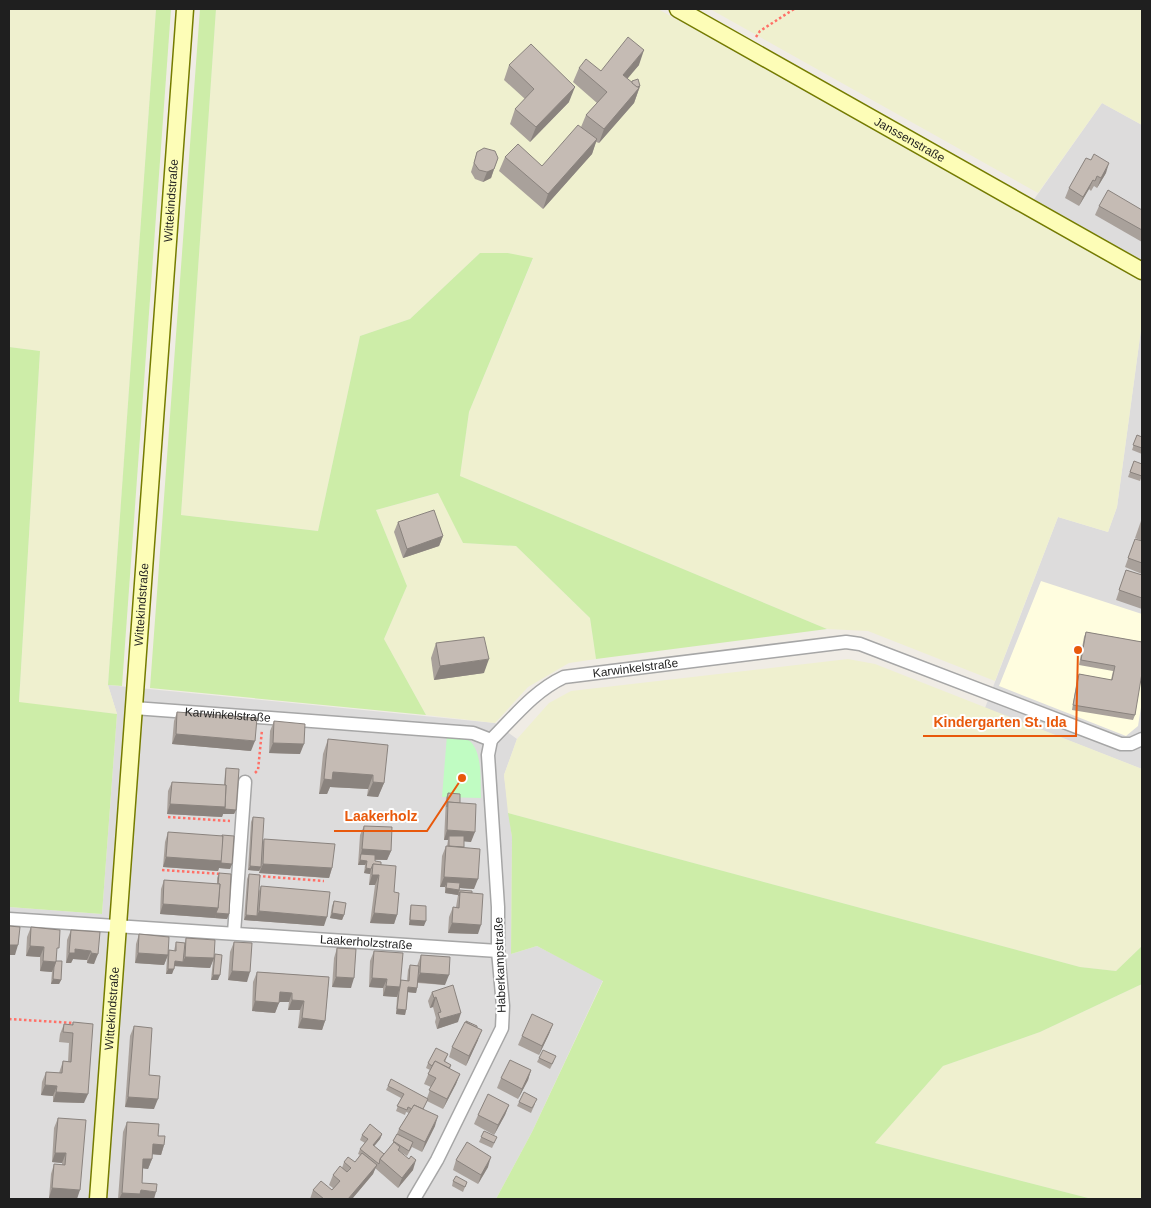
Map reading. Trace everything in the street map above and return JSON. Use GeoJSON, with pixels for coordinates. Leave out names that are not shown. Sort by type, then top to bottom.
{"type":"FeatureCollection","features":[{"type":"Feature","properties":{"kind":"main road","name":"Wittekindstraße"},"geometry":{"type":"LineString","coordinates":[[98,1199],[184,9]]}},
{"type":"Feature","properties":{"kind":"main road","name":"Janssenstraße"},"geometry":{"type":"LineString","coordinates":[[678,9],[1142,271]]}},
{"type":"Feature","properties":{"kind":"street","name":"Karwinkelstraße"},"geometry":{"type":"LineString","coordinates":[[134,708],[263,716],[473,733],[491,740],[533,696],[548,684],[564,676],[846,642],[866,646],[1121,744],[1131,744],[1142,738]]}},
{"type":"Feature","properties":{"kind":"street","name":"Haberkampstraße"},"geometry":{"type":"LineString","coordinates":[[414,1199],[437,1160],[502,1028],[503,1006],[498,951],[498,907],[488,755],[491,740]]}},
{"type":"Feature","properties":{"kind":"street"},"geometry":{"type":"LineString","coordinates":[[234,933],[245,782]]}},
{"type":"Feature","properties":{"kind":"street","name":"Laakerholzstraße"},"geometry":{"type":"LineString","coordinates":[[9,919],[498,951]]}},
{"type":"Feature","properties":{"kind":"path"},"geometry":{"type":"LineString","coordinates":[[747,48],[760,32],[794,9]]}},
{"type":"Feature","properties":{"kind":"path"},"geometry":{"type":"LineString","coordinates":[[245,782],[258,770],[263,716]]}},
{"type":"Feature","properties":{"kind":"path"},"geometry":{"type":"LineString","coordinates":[[168,817],[242,822]]}},
{"type":"Feature","properties":{"kind":"path"},"geometry":{"type":"LineString","coordinates":[[9,1019],[77,1024]]}},
{"type":"Feature","properties":{"kind":"shaded area"},"geometry":{"type":"Polygon","coordinates":[[[1102,103],[1142,125],[1142,282],[1023,215],[1102,103]]]}},
{"type":"Feature","properties":{"kind":"shaded area"},"geometry":{"type":"Polygon","coordinates":[[[1142,322],[1142,769],[985,708],[1058,517],[1108,532],[1117,507],[1142,322]]]}},
{"type":"Feature","properties":{"kind":"shaded area"},"geometry":{"type":"Polygon","coordinates":[[[1041,581],[1142,614],[1142,701],[1138,726],[1126,736],[999,686],[1041,581]]]}},
{"type":"Feature","properties":{"kind":"shaded area"},"geometry":{"type":"Polygon","coordinates":[[[108,685],[495,723],[517,739],[504,775],[512,837],[511,954],[537,946],[603,980],[532,1132],[496,1199],[9,1199],[9,907],[102,914],[117,714],[108,685]]]}},
{"type":"Feature","properties":{"kind":"green space"},"geometry":{"type":"Polygon","coordinates":[[[9,9],[156,9],[108,685],[117,714],[19,703],[40,351],[9,347],[9,9]]]}},
{"type":"Feature","properties":{"kind":"green space"},"geometry":{"type":"Polygon","coordinates":[[[156,9],[171,9],[122,686],[108,685],[156,9]]]}},
{"type":"Feature","properties":{"kind":"green space"},"geometry":{"type":"Polygon","coordinates":[[[200,9],[216,9],[181,515],[318,531],[360,336],[410,319],[480,253],[508,253],[533,258],[469,412],[460,476],[827,629],[596,659],[590,618],[516,546],[463,543],[438,493],[376,510],[407,586],[384,639],[426,715],[150,688],[200,9]]]}},
{"type":"Feature","properties":{"kind":"green space"},"geometry":{"type":"Polygon","coordinates":[[[216,9],[658,9],[1142,282],[1142,322],[1117,507],[1108,532],[1058,517],[995,681],[868,631],[827,629],[460,476],[469,412],[533,259],[508,253],[480,253],[410,319],[360,336],[318,531],[181,515],[216,9]]]}},
{"type":"Feature","properties":{"kind":"green space"},"geometry":{"type":"Polygon","coordinates":[[[710,9],[1142,9],[1142,125],[1102,103],[1038,193],[710,9]]]}},
{"type":"Feature","properties":{"kind":"green space"},"geometry":{"type":"Polygon","coordinates":[[[9,347],[40,351],[19,702],[117,714],[102,914],[9,907],[9,347]]]}},
{"type":"Feature","properties":{"kind":"green space"},"geometry":{"type":"Polygon","coordinates":[[[439,493],[463,543],[516,546],[590,618],[596,659],[569,663],[528,687],[495,723],[426,715],[384,639],[407,586],[376,510],[439,493]]]}},
{"type":"Feature","properties":{"kind":"green space"},"geometry":{"type":"Polygon","coordinates":[[[848,659],[875,664],[1142,769],[1142,946],[1116,971],[1080,967],[508,813],[504,775],[517,739],[549,703],[571,691],[848,659]]]}},
{"type":"Feature","properties":{"kind":"green space"},"geometry":{"type":"Polygon","coordinates":[[[447,735],[463,737],[475,747],[480,763],[481,798],[442,797],[447,735]]]}},
{"type":"Feature","properties":{"kind":"green space"},"geometry":{"type":"Polygon","coordinates":[[[508,813],[1080,967],[1116,971],[1142,946],[1142,984],[1040,1032],[943,1066],[875,1143],[1092,1199],[496,1199],[532,1132],[603,981],[537,946],[511,954],[512,837],[508,813]]]}},
{"type":"Feature","properties":{"kind":"green space"},"geometry":{"type":"Polygon","coordinates":[[[1142,984],[1142,1199],[1092,1199],[875,1143],[943,1066],[1040,1032],[1142,984]]]}},
{"type":"Feature","properties":{"kind":"building"},"geometry":{"type":"Polygon","coordinates":[[[628,37],[644,50],[623,75],[639,88],[604,129],[586,115],[607,92],[579,68],[586,59],[601,71],[628,37]]]}},
{"type":"Feature","properties":{"kind":"building"},"geometry":{"type":"Polygon","coordinates":[[[531,44],[575,87],[536,127],[515,109],[534,89],[509,65],[531,44]]]}},
{"type":"Feature","properties":{"kind":"building"},"geometry":{"type":"Polygon","coordinates":[[[638,79],[640,86],[637,87],[632,81],[638,79]]]}},
{"type":"Feature","properties":{"kind":"building"},"geometry":{"type":"Polygon","coordinates":[[[578,125],[597,139],[548,194],[505,157],[518,144],[542,166],[578,125]]]}},
{"type":"Feature","properties":{"kind":"building"},"geometry":{"type":"Polygon","coordinates":[[[484,148],[495,151],[498,158],[494,169],[487,172],[479,170],[474,163],[477,152],[484,148]]]}},
{"type":"Feature","properties":{"kind":"building"},"geometry":{"type":"Polygon","coordinates":[[[1094,154],[1109,163],[1101,178],[1097,176],[1095,181],[1093,180],[1083,197],[1069,188],[1086,158],[1091,160],[1094,154]]]}},
{"type":"Feature","properties":{"kind":"building"},"geometry":{"type":"Polygon","coordinates":[[[1108,190],[1142,210],[1142,230],[1099,206],[1108,190]]]}},
{"type":"Feature","properties":{"kind":"building"},"geometry":{"type":"Polygon","coordinates":[[[1137,435],[1142,437],[1142,448],[1133,445],[1137,435]]]}},
{"type":"Feature","properties":{"kind":"building"},"geometry":{"type":"Polygon","coordinates":[[[1134,461],[1142,464],[1142,476],[1130,472],[1134,461]]]}},
{"type":"Feature","properties":{"kind":"building"},"geometry":{"type":"Polygon","coordinates":[[[434,510],[443,536],[407,549],[398,522],[434,510]]]}},
{"type":"Feature","properties":{"kind":"building"},"geometry":{"type":"Polygon","coordinates":[[[1135,539],[1142,541],[1142,563],[1128,558],[1135,539]]]}},
{"type":"Feature","properties":{"kind":"building"},"geometry":{"type":"Polygon","coordinates":[[[1126,570],[1142,575],[1142,598],[1119,590],[1126,570]]]}},
{"type":"Feature","properties":{"kind":"building"},"geometry":{"type":"Polygon","coordinates":[[[1086,632],[1142,642],[1142,673],[1135,715],[1073,705],[1079,674],[1112,680],[1115,666],[1081,660],[1086,632]]]}},
{"type":"Feature","properties":{"kind":"building"},"geometry":{"type":"Polygon","coordinates":[[[484,637],[489,659],[440,666],[436,643],[484,637]]]}},
{"type":"Feature","properties":{"kind":"building"},"geometry":{"type":"Polygon","coordinates":[[[177,712],[257,718],[255,741],[176,734],[177,712]]]}},
{"type":"Feature","properties":{"kind":"building"},"geometry":{"type":"Polygon","coordinates":[[[274,721],[305,724],[304,744],[273,743],[274,721]]]}},
{"type":"Feature","properties":{"kind":"building"},"geometry":{"type":"Polygon","coordinates":[[[328,739],[388,745],[384,783],[373,782],[373,775],[333,772],[332,780],[324,779],[328,739]]]}},
{"type":"Feature","properties":{"kind":"building"},"geometry":{"type":"Polygon","coordinates":[[[226,768],[239,769],[236,810],[225,809],[226,768]]]}},
{"type":"Feature","properties":{"kind":"building"},"geometry":{"type":"Polygon","coordinates":[[[172,782],[226,785],[225,807],[170,804],[172,782]]]}},
{"type":"Feature","properties":{"kind":"building"},"geometry":{"type":"Polygon","coordinates":[[[448,793],[460,794],[460,803],[448,802],[447,807],[448,793]]]}},
{"type":"Feature","properties":{"kind":"building"},"geometry":{"type":"Polygon","coordinates":[[[448,802],[476,804],[475,832],[447,830],[448,802]]]}},
{"type":"Feature","properties":{"kind":"building"},"geometry":{"type":"Polygon","coordinates":[[[253,817],[264,818],[261,867],[250,866],[253,817]]]}},
{"type":"Feature","properties":{"kind":"building"},"geometry":{"type":"Polygon","coordinates":[[[364,826],[392,827],[391,851],[362,849],[364,826]]]}},
{"type":"Feature","properties":{"kind":"building"},"geometry":{"type":"Polygon","coordinates":[[[168,832],[223,836],[222,861],[166,857],[168,832]]]}},
{"type":"Feature","properties":{"kind":"building"},"geometry":{"type":"Polygon","coordinates":[[[222,835],[234,836],[232,864],[221,863],[222,835]]]}},
{"type":"Feature","properties":{"kind":"building"},"geometry":{"type":"Polygon","coordinates":[[[449,836],[464,836],[464,847],[449,846],[449,836]]]}},
{"type":"Feature","properties":{"kind":"building"},"geometry":{"type":"Polygon","coordinates":[[[264,839],[335,844],[332,868],[263,864],[264,839]]]}},
{"type":"Feature","properties":{"kind":"building"},"geometry":{"type":"Polygon","coordinates":[[[446,846],[480,849],[478,879],[444,877],[446,846]]]}},
{"type":"Feature","properties":{"kind":"building"},"geometry":{"type":"Polygon","coordinates":[[[361,854],[375,855],[375,861],[381,862],[381,865],[373,864],[371,869],[366,868],[367,861],[360,860],[361,854]]]}},
{"type":"Feature","properties":{"kind":"building"},"geometry":{"type":"Polygon","coordinates":[[[373,864],[396,866],[394,892],[399,893],[397,915],[374,913],[379,875],[372,875],[373,864]]]}},
{"type":"Feature","properties":{"kind":"building"},"geometry":{"type":"Polygon","coordinates":[[[219,873],[231,874],[229,914],[216,913],[220,884],[218,884],[219,873]]]}},
{"type":"Feature","properties":{"kind":"building"},"geometry":{"type":"Polygon","coordinates":[[[249,874],[260,875],[257,916],[246,915],[249,874]]]}},
{"type":"Feature","properties":{"kind":"building"},"geometry":{"type":"Polygon","coordinates":[[[164,880],[220,884],[218,908],[163,904],[164,880]]]}},
{"type":"Feature","properties":{"kind":"building"},"geometry":{"type":"Polygon","coordinates":[[[447,882],[460,883],[459,890],[446,888],[447,882]]]}},
{"type":"Feature","properties":{"kind":"building"},"geometry":{"type":"Polygon","coordinates":[[[261,886],[330,892],[327,917],[259,911],[261,886]]]}},
{"type":"Feature","properties":{"kind":"building"},"geometry":{"type":"Polygon","coordinates":[[[459,890],[472,891],[472,893],[460,892],[459,896],[459,890]]]}},
{"type":"Feature","properties":{"kind":"building"},"geometry":{"type":"Polygon","coordinates":[[[460,892],[483,894],[481,925],[452,923],[453,907],[459,908],[460,892]]]}},
{"type":"Feature","properties":{"kind":"building"},"geometry":{"type":"Polygon","coordinates":[[[334,901],[346,903],[344,915],[332,913],[334,901]]]}},
{"type":"Feature","properties":{"kind":"building"},"geometry":{"type":"Polygon","coordinates":[[[411,905],[426,906],[426,921],[410,920],[411,905]]]}},
{"type":"Feature","properties":{"kind":"building"},"geometry":{"type":"Polygon","coordinates":[[[9,926],[20,927],[18,945],[9,945],[9,926]]]}},
{"type":"Feature","properties":{"kind":"building"},"geometry":{"type":"Polygon","coordinates":[[[31,927],[60,930],[56,962],[43,961],[44,947],[30,946],[31,927]]]}},
{"type":"Feature","properties":{"kind":"building"},"geometry":{"type":"Polygon","coordinates":[[[71,930],[100,932],[98,954],[75,949],[75,953],[69,953],[71,930]]]}},
{"type":"Feature","properties":{"kind":"building"},"geometry":{"type":"Polygon","coordinates":[[[139,934],[169,937],[168,955],[138,953],[139,934]]]}},
{"type":"Feature","properties":{"kind":"building"},"geometry":{"type":"Polygon","coordinates":[[[186,938],[215,940],[214,958],[185,957],[186,938]]]}},
{"type":"Feature","properties":{"kind":"building"},"geometry":{"type":"Polygon","coordinates":[[[176,942],[185,943],[183,962],[175,961],[174,969],[168,969],[169,950],[176,951],[176,942]]]}},
{"type":"Feature","properties":{"kind":"building"},"geometry":{"type":"Polygon","coordinates":[[[234,942],[252,943],[250,972],[232,971],[234,942]]]}},
{"type":"Feature","properties":{"kind":"building"},"geometry":{"type":"Polygon","coordinates":[[[337,948],[356,949],[354,978],[336,977],[337,948]]]}},
{"type":"Feature","properties":{"kind":"building"},"geometry":{"type":"Polygon","coordinates":[[[374,951],[403,953],[400,987],[386,986],[387,979],[372,978],[374,951]]]}},
{"type":"Feature","properties":{"kind":"building"},"geometry":{"type":"Polygon","coordinates":[[[215,954],[222,955],[220,975],[213,975],[215,954]]]}},
{"type":"Feature","properties":{"kind":"building"},"geometry":{"type":"Polygon","coordinates":[[[421,955],[450,957],[449,975],[420,973],[421,955]]]}},
{"type":"Feature","properties":{"kind":"building"},"geometry":{"type":"Polygon","coordinates":[[[56,961],[62,961],[61,980],[53,979],[56,961]]]}},
{"type":"Feature","properties":{"kind":"building"},"geometry":{"type":"Polygon","coordinates":[[[410,965],[419,966],[417,988],[408,987],[406,1010],[397,1009],[401,980],[409,981],[410,965]]]}},
{"type":"Feature","properties":{"kind":"building"},"geometry":{"type":"Polygon","coordinates":[[[257,972],[329,977],[325,1021],[302,1018],[304,1001],[292,1000],[292,993],[280,992],[279,1003],[255,1001],[257,972]]]}},
{"type":"Feature","properties":{"kind":"building"},"geometry":{"type":"Polygon","coordinates":[[[453,985],[461,1013],[440,1019],[438,1013],[441,1012],[436,997],[434,998],[432,992],[453,985]]]}},
{"type":"Feature","properties":{"kind":"building"},"geometry":{"type":"Polygon","coordinates":[[[532,1014],[553,1024],[542,1046],[522,1036],[532,1014]]]}},
{"type":"Feature","properties":{"kind":"building"},"geometry":{"type":"Polygon","coordinates":[[[73,1022],[93,1024],[88,1094],[56,1092],[57,1086],[45,1085],[46,1072],[62,1073],[63,1061],[71,1062],[73,1033],[63,1032],[64,1024],[73,1025],[73,1022]]]}},
{"type":"Feature","properties":{"kind":"building"},"geometry":{"type":"Polygon","coordinates":[[[465,1022],[482,1030],[469,1056],[452,1047],[465,1022]]]}},
{"type":"Feature","properties":{"kind":"building"},"geometry":{"type":"Polygon","coordinates":[[[466,1022],[477,1026],[477,1028],[466,1022]]]}},
{"type":"Feature","properties":{"kind":"building"},"geometry":{"type":"Polygon","coordinates":[[[134,1026],[152,1028],[149,1075],[160,1076],[158,1099],[128,1097],[134,1026]]]}},
{"type":"Feature","properties":{"kind":"building"},"geometry":{"type":"Polygon","coordinates":[[[436,1048],[448,1054],[444,1061],[451,1065],[449,1068],[435,1061],[432,1066],[428,1063],[436,1048]]]}},
{"type":"Feature","properties":{"kind":"building"},"geometry":{"type":"Polygon","coordinates":[[[543,1050],[556,1056],[552,1064],[539,1058],[543,1050]]]}},
{"type":"Feature","properties":{"kind":"building"},"geometry":{"type":"Polygon","coordinates":[[[510,1060],[531,1070],[522,1089],[501,1078],[510,1060]]]}},
{"type":"Feature","properties":{"kind":"building"},"geometry":{"type":"Polygon","coordinates":[[[435,1061],[460,1074],[447,1099],[429,1090],[436,1078],[428,1074],[435,1061]]]}},
{"type":"Feature","properties":{"kind":"building"},"geometry":{"type":"Polygon","coordinates":[[[391,1079],[428,1099],[423,1109],[414,1105],[412,1109],[408,1107],[407,1110],[397,1106],[404,1094],[388,1086],[391,1079]]]}},
{"type":"Feature","properties":{"kind":"building"},"geometry":{"type":"Polygon","coordinates":[[[524,1092],[537,1099],[532,1108],[519,1102],[524,1092]]]}},
{"type":"Feature","properties":{"kind":"building"},"geometry":{"type":"Polygon","coordinates":[[[488,1094],[509,1105],[498,1125],[478,1115],[488,1094]]]}},
{"type":"Feature","properties":{"kind":"building"},"geometry":{"type":"Polygon","coordinates":[[[414,1105],[438,1116],[425,1142],[399,1129],[414,1105]]]}},
{"type":"Feature","properties":{"kind":"building"},"geometry":{"type":"Polygon","coordinates":[[[58,1118],[86,1120],[80,1190],[52,1188],[54,1164],[65,1165],[66,1153],[55,1153],[58,1118]]]}},
{"type":"Feature","properties":{"kind":"building"},"geometry":{"type":"Polygon","coordinates":[[[127,1122],[159,1124],[158,1136],[165,1136],[164,1145],[153,1144],[152,1159],[143,1159],[142,1183],[157,1184],[156,1192],[141,1190],[140,1194],[122,1193],[127,1122]]]}},
{"type":"Feature","properties":{"kind":"building"},"geometry":{"type":"Polygon","coordinates":[[[370,1124],[382,1134],[373,1145],[384,1154],[379,1164],[360,1149],[368,1139],[362,1135],[370,1124]]]}},
{"type":"Feature","properties":{"kind":"building"},"geometry":{"type":"Polygon","coordinates":[[[484,1131],[497,1137],[494,1143],[481,1137],[484,1131]]]}},
{"type":"Feature","properties":{"kind":"building"},"geometry":{"type":"Polygon","coordinates":[[[397,1134],[413,1142],[409,1151],[393,1141],[397,1134]]]}},
{"type":"Feature","properties":{"kind":"building"},"geometry":{"type":"Polygon","coordinates":[[[394,1142],[400,1147],[398,1150],[409,1159],[411,1156],[416,1160],[402,1178],[380,1159],[394,1142]]]}},
{"type":"Feature","properties":{"kind":"building"},"geometry":{"type":"Polygon","coordinates":[[[467,1142],[491,1157],[481,1175],[456,1160],[467,1142]]]}},
{"type":"Feature","properties":{"kind":"building"},"geometry":{"type":"Polygon","coordinates":[[[362,1153],[377,1165],[348,1199],[324,1199],[313,1190],[321,1181],[332,1190],[340,1181],[333,1175],[340,1166],[347,1172],[351,1168],[344,1162],[348,1157],[355,1162],[362,1153]]]}},
{"type":"Feature","properties":{"kind":"building"},"geometry":{"type":"Polygon","coordinates":[[[456,1176],[467,1182],[465,1187],[453,1181],[456,1176]]]}},
{"type":"Feature","properties":{"kind":"place","name":"Kindergarten St. Ida"},"geometry":{"type":"Point","coordinates":[1078,650]}},
{"type":"Feature","properties":{"kind":"place","name":"Laakerholz"},"geometry":{"type":"Point","coordinates":[462,778]}}]}
